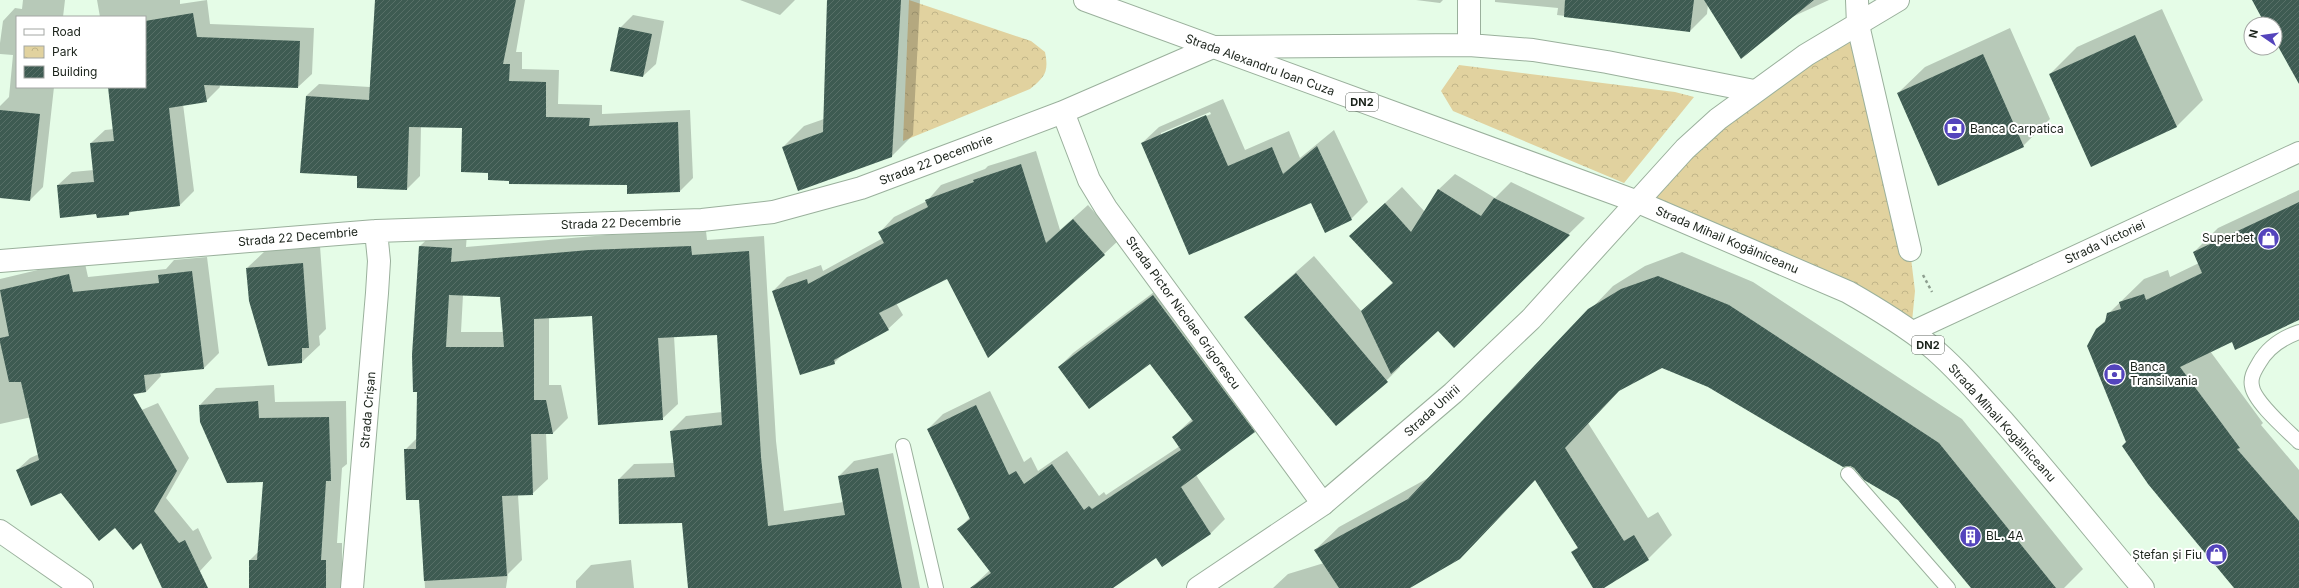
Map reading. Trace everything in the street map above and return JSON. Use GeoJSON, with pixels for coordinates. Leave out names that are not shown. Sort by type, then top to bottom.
{"type":"FeatureCollection","features":[{"type":"Feature","properties":{"kind":"street","name":"Strada Alexandru Ioan Cuza"},"geometry":{"type":"LineString","coordinates":[[1085,0],[1638,202]]}},
{"type":"Feature","properties":{"kind":"street"},"geometry":{"type":"LineString","coordinates":[[1469,0],[1469,45]]}},
{"type":"Feature","properties":{"kind":"street"},"geometry":{"type":"LineString","coordinates":[[1857,0],[1858,25],[1910,250]]}},
{"type":"Feature","properties":{"kind":"street","name":"Strada Unirii"},"geometry":{"type":"LineString","coordinates":[[1198,588],[1323,504],[1453,394],[1531,319],[1685,149],[1718,119],[1754,91],[1806,55],[1898,0]]}},
{"type":"Feature","properties":{"kind":"street"},"geometry":{"type":"LineString","coordinates":[[1213,47],[1469,45],[1533,50],[1607,62],[1754,91]]}},
{"type":"Feature","properties":{"kind":"street","name":"Strada 22 Decembrie"},"geometry":{"type":"LineString","coordinates":[[0,261],[376,231],[702,220],[773,212],[861,188],[1064,112],[1213,47]]}},
{"type":"Feature","properties":{"kind":"street","name":"Strada Pictor Nicolae Grigorescu"},"geometry":{"type":"LineString","coordinates":[[1064,112],[1089,180],[1106,208],[1323,504]]}},
{"type":"Feature","properties":{"kind":"street","name":"Strada Victoriei"},"geometry":{"type":"LineString","coordinates":[[1911,332],[2299,152]]}},
{"type":"Feature","properties":{"kind":"street","name":"Strada Mihail Kogălniceanu"},"geometry":{"type":"LineString","coordinates":[[1638,202],[1848,292],[1911,332],[1930,346],[1978,393],[2037,460],[2143,588]]}},
{"type":"Feature","properties":{"kind":"street","name":"Strada Crișan"},"geometry":{"type":"LineString","coordinates":[[352,588],[378,293],[379,261],[376,231]]}},
{"type":"Feature","properties":{"kind":"street"},"geometry":{"type":"LineString","coordinates":[[0,531],[82,588]]}},
{"type":"Feature","properties":{"kind":"lane"},"geometry":{"type":"LineString","coordinates":[[2299,332],[2284,337],[2264,354],[2252,374],[2252,386],[2256,397],[2299,442]]}},
{"type":"Feature","properties":{"kind":"lane"},"geometry":{"type":"LineString","coordinates":[[903,446],[936,588]]}},
{"type":"Feature","properties":{"kind":"lane"},"geometry":{"type":"LineString","coordinates":[[1848,474],[1948,588]]}},
{"type":"Feature","properties":{"kind":"path"},"geometry":{"type":"LineString","coordinates":[[1910,250],[1945,316]]}},
{"type":"Feature","properties":{"kind":"green space"},"geometry":{"type":"Polygon","coordinates":[[[909,0],[1031,41],[1045,52],[1045,74],[1030,89],[903,141],[909,0]]]}},
{"type":"Feature","properties":{"kind":"green space"},"geometry":{"type":"Polygon","coordinates":[[[1858,25],[1910,250],[1915,291],[1911,332],[1638,202],[1718,119],[1858,25]]]}},
{"type":"Feature","properties":{"kind":"green space"},"geometry":{"type":"Polygon","coordinates":[[[1459,65],[1675,92],[1694,97],[1624,183],[1453,111],[1441,91],[1459,65]]]}},
{"type":"Feature","properties":{"kind":"building"},"geometry":{"type":"Polygon","coordinates":[[[375,0],[516,0],[503,64],[510,64],[509,81],[546,82],[546,117],[590,118],[589,126],[678,122],[680,192],[627,194],[627,185],[509,184],[509,181],[488,180],[488,173],[461,172],[462,128],[409,127],[407,190],[357,188],[357,176],[300,173],[306,96],[369,100],[375,0]]]}},
{"type":"Feature","properties":{"kind":"building"},"geometry":{"type":"Polygon","coordinates":[[[827,0],[901,0],[892,157],[798,191],[782,147],[823,132],[827,0]]]}},
{"type":"Feature","properties":{"kind":"building"},"geometry":{"type":"Polygon","coordinates":[[[1565,0],[1694,0],[1690,32],[1564,17],[1565,0]]]}},
{"type":"Feature","properties":{"kind":"building"},"geometry":{"type":"Polygon","coordinates":[[[1704,0],[1814,0],[1741,59],[1704,0]]]}},
{"type":"Feature","properties":{"kind":"building"},"geometry":{"type":"Polygon","coordinates":[[[2252,0],[2299,0],[2299,84],[2283,55],[2283,16],[2261,16],[2252,0]]]}},
{"type":"Feature","properties":{"kind":"building"},"geometry":{"type":"Polygon","coordinates":[[[193,13],[197,37],[300,41],[298,88],[204,85],[207,102],[169,108],[180,206],[129,212],[129,215],[97,218],[96,214],[60,218],[57,185],[94,182],[90,143],[114,141],[108,88],[146,88],[146,21],[193,13]]]}},
{"type":"Feature","properties":{"kind":"building"},"geometry":{"type":"Polygon","coordinates":[[[619,27],[652,34],[643,77],[610,71],[619,27]]]}},
{"type":"Feature","properties":{"kind":"building"},"geometry":{"type":"Polygon","coordinates":[[[2135,35],[2177,127],[2091,167],[2049,74],[2135,35]]]}},
{"type":"Feature","properties":{"kind":"building"},"geometry":{"type":"Polygon","coordinates":[[[1983,54],[2024,147],[1938,186],[1897,93],[1983,54]]]}},
{"type":"Feature","properties":{"kind":"building"},"geometry":{"type":"Polygon","coordinates":[[[0,110],[40,114],[30,201],[0,198],[0,110]]]}},
{"type":"Feature","properties":{"kind":"building"},"geometry":{"type":"Polygon","coordinates":[[[1206,115],[1228,166],[1272,147],[1283,174],[1317,146],[1352,220],[1325,233],[1311,203],[1189,255],[1141,143],[1206,115]]]}},
{"type":"Feature","properties":{"kind":"building"},"geometry":{"type":"Polygon","coordinates":[[[1021,164],[1046,243],[1073,219],[1105,255],[988,358],[947,279],[879,313],[889,330],[834,360],[835,364],[800,375],[772,291],[807,279],[808,284],[884,243],[878,232],[928,207],[925,200],[974,182],[973,180],[1021,164]]]}},
{"type":"Feature","properties":{"kind":"building"},"geometry":{"type":"Polygon","coordinates":[[[1438,189],[1481,216],[1494,198],[1570,235],[1454,348],[1438,331],[1391,374],[1361,311],[1393,283],[1349,236],[1385,203],[1411,232],[1438,189]]]}},
{"type":"Feature","properties":{"kind":"building"},"geometry":{"type":"Polygon","coordinates":[[[2299,202],[2299,320],[2235,350],[2232,342],[2180,367],[2240,448],[2237,449],[2299,521],[2299,588],[2234,588],[2148,484],[2122,446],[2126,442],[2087,346],[2096,329],[2105,322],[2107,313],[2121,309],[2119,302],[2144,294],[2146,300],[2202,273],[2193,252],[2299,202]]]}},
{"type":"Feature","properties":{"kind":"building"},"geometry":{"type":"Polygon","coordinates":[[[419,246],[452,248],[451,262],[589,250],[691,246],[692,255],[749,251],[761,457],[768,526],[845,515],[838,476],[878,468],[902,588],[688,588],[682,523],[619,524],[618,479],[675,477],[670,431],[722,425],[717,335],[658,338],[663,420],[598,425],[592,316],[534,319],[534,400],[546,400],[553,434],[531,434],[533,495],[502,496],[507,576],[424,581],[419,500],[406,500],[404,449],[416,449],[417,392],[413,392],[412,355],[419,246]],[[449,295],[446,347],[504,347],[500,297],[449,295]]]}},
{"type":"Feature","properties":{"kind":"building"},"geometry":{"type":"Polygon","coordinates":[[[303,263],[309,348],[302,348],[302,363],[268,366],[249,301],[246,268],[303,263]]]}},
{"type":"Feature","properties":{"kind":"building"},"geometry":{"type":"Polygon","coordinates":[[[192,271],[204,369],[144,375],[146,392],[133,394],[177,471],[154,511],[179,543],[185,540],[208,588],[162,588],[141,543],[133,550],[115,528],[99,541],[61,493],[31,506],[16,470],[39,460],[21,382],[9,382],[0,342],[0,338],[9,336],[0,290],[69,274],[73,292],[159,283],[158,275],[192,271]]]}},
{"type":"Feature","properties":{"kind":"building"},"geometry":{"type":"Polygon","coordinates":[[[1296,273],[1388,382],[1336,426],[1244,317],[1296,273]]]}},
{"type":"Feature","properties":{"kind":"building"},"geometry":{"type":"Polygon","coordinates":[[[1658,276],[1729,305],[1939,443],[2056,588],[1971,588],[1898,500],[1864,480],[1854,468],[1850,466],[1843,467],[1708,387],[1662,368],[1619,391],[1565,448],[1624,541],[1634,535],[1649,560],[1604,588],[1593,588],[1571,552],[1578,548],[1535,480],[1460,559],[1410,588],[1339,588],[1314,550],[1408,499],[1588,309],[1621,289],[1658,276]]]}},
{"type":"Feature","properties":{"kind":"building"},"geometry":{"type":"Polygon","coordinates":[[[1153,295],[1255,432],[1181,487],[1211,534],[1162,567],[1156,558],[1113,588],[970,588],[991,573],[957,529],[970,519],[927,429],[976,405],[1009,475],[1016,471],[1024,484],[1052,464],[1084,510],[1089,506],[1092,509],[1181,450],[1172,437],[1193,421],[1150,364],[1089,409],[1058,367],[1153,295]]]}},
{"type":"Feature","properties":{"kind":"building"},"geometry":{"type":"Polygon","coordinates":[[[258,401],[259,418],[329,417],[331,481],[326,481],[321,560],[326,560],[326,588],[249,588],[249,560],[257,560],[263,482],[227,483],[200,422],[199,405],[258,401]]]}},
{"type":"Feature","properties":{"kind":"place","name":"Banca Carpatica"},"geometry":{"type":"Point","coordinates":[1955,129]}},
{"type":"Feature","properties":{"kind":"place","name":"Superbet"},"geometry":{"type":"Point","coordinates":[2269,238]}},
{"type":"Feature","properties":{"kind":"place","name":"Banca Transilvania"},"geometry":{"type":"Point","coordinates":[2114,374]}},
{"type":"Feature","properties":{"kind":"place","name":"BL. 4A"},"geometry":{"type":"Point","coordinates":[1971,536]}},
{"type":"Feature","properties":{"kind":"place","name":"Ștefan și Fiu"},"geometry":{"type":"Point","coordinates":[2217,555]}}]}
